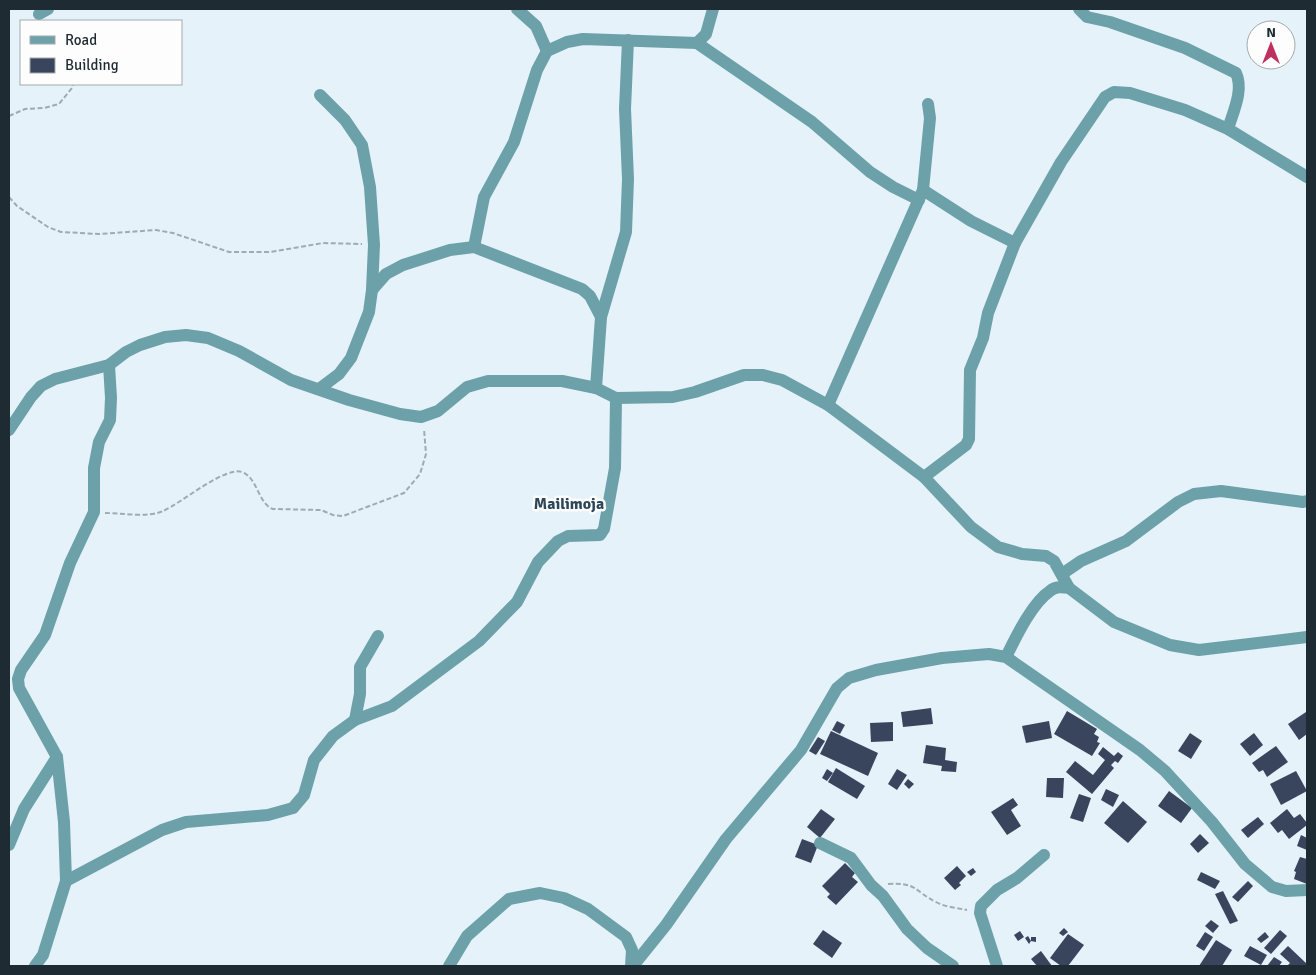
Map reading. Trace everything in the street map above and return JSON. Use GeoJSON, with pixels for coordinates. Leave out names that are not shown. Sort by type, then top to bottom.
{"type":"FeatureCollection","features":[{"type":"Feature","properties":{"kind":"street"},"geometry":{"type":"LineString","coordinates":[[517,9],[536,26],[547,51]]}},
{"type":"Feature","properties":{"kind":"street"},"geometry":{"type":"LineString","coordinates":[[697,43],[706,34],[713,9]]}},
{"type":"Feature","properties":{"kind":"street"},"geometry":{"type":"LineString","coordinates":[[1079,9],[1087,17],[1110,22],[1185,48],[1236,73],[1240,80],[1239,92],[1228,129]]}},
{"type":"Feature","properties":{"kind":"street"},"geometry":{"type":"LineString","coordinates":[[474,247],[484,197],[514,142],[537,70],[547,51],[567,42],[583,39],[697,43],[812,122],[870,172],[894,187],[921,195],[1015,242]]}},
{"type":"Feature","properties":{"kind":"street"},"geometry":{"type":"LineString","coordinates":[[596,388],[601,317],[626,232],[628,179],[625,109],[628,40]]}},
{"type":"Feature","properties":{"kind":"street"},"geometry":{"type":"LineString","coordinates":[[924,477],[966,446],[969,439],[970,370],[983,338],[988,313],[1015,242],[1061,162],[1105,97],[1114,92],[1130,93],[1185,110],[1228,129],[1307,177]]}},
{"type":"Feature","properties":{"kind":"street"},"geometry":{"type":"LineString","coordinates":[[319,389],[339,374],[351,358],[368,312],[372,290],[374,245],[370,186],[362,145],[345,120],[320,95]]}},
{"type":"Feature","properties":{"kind":"street"},"geometry":{"type":"LineString","coordinates":[[828,405],[921,195],[930,118],[928,104]]}},
{"type":"Feature","properties":{"kind":"street"},"geometry":{"type":"LineString","coordinates":[[372,290],[386,274],[403,265],[450,250],[474,247],[582,289],[590,296],[601,317]]}},
{"type":"Feature","properties":{"kind":"street"},"geometry":{"type":"LineString","coordinates":[[9,430],[41,386],[55,379],[109,365],[126,352],[140,345],[165,338],[186,335],[208,338],[239,351],[291,380],[358,403],[400,414],[421,417],[438,411],[467,387],[488,381],[562,381],[596,388],[616,398],[673,397],[695,392],[744,374],[763,375],[782,380],[828,405],[924,477],[971,527],[998,547],[1022,554],[1046,556],[1054,561],[1069,588]]}},
{"type":"Feature","properties":{"kind":"street"},"geometry":{"type":"LineString","coordinates":[[35,966],[43,955],[66,881],[64,822],[57,757],[19,688],[18,679],[21,670],[45,636],[70,563],[94,512],[94,468],[100,442],[110,420],[109,365]]}},
{"type":"Feature","properties":{"kind":"street"},"geometry":{"type":"LineString","coordinates":[[66,881],[162,830],[186,822],[268,815],[293,808],[304,795],[314,760],[333,736],[355,720],[392,706],[479,642],[517,602],[538,562],[558,541],[568,536],[600,535],[604,529],[615,468],[616,398]]}},
{"type":"Feature","properties":{"kind":"street"},"geometry":{"type":"LineString","coordinates":[[1062,574],[1081,561],[1126,541],[1178,502],[1194,494],[1222,490],[1303,502],[1307,501]]}},
{"type":"Feature","properties":{"kind":"street"},"geometry":{"type":"LineString","coordinates":[[1054,561],[1081,561]]}},
{"type":"Feature","properties":{"kind":"street"},"geometry":{"type":"LineString","coordinates":[[1006,657],[1020,629],[1042,597],[1060,586],[1069,588],[1114,622],[1170,645],[1199,650],[1307,637]]}},
{"type":"Feature","properties":{"kind":"street"},"geometry":{"type":"LineString","coordinates":[[355,720],[360,694],[360,667],[378,636]]}},
{"type":"Feature","properties":{"kind":"street"},"geometry":{"type":"LineString","coordinates":[[632,966],[666,925],[726,839],[801,750],[837,688],[849,678],[876,670],[942,658],[989,654],[1006,657],[1140,750],[1166,771],[1212,822],[1245,864],[1272,887],[1286,891],[1307,890]]}},
{"type":"Feature","properties":{"kind":"street"},"geometry":{"type":"LineString","coordinates":[[9,844],[24,808],[57,757]]}},
{"type":"Feature","properties":{"kind":"street"},"geometry":{"type":"LineString","coordinates":[[820,843],[851,858],[871,885],[883,896],[907,929],[927,948],[953,966]]}},
{"type":"Feature","properties":{"kind":"street"},"geometry":{"type":"LineString","coordinates":[[997,966],[980,913],[981,906],[997,890],[1017,878],[1044,855]]}},
{"type":"Feature","properties":{"kind":"street"},"geometry":{"type":"LineString","coordinates":[[449,966],[467,936],[509,899],[540,893],[564,898],[588,909],[626,937],[632,950],[632,966]]}},
{"type":"Feature","properties":{"kind":"path"},"geometry":{"type":"LineString","coordinates":[[9,116],[25,109],[44,108],[59,104],[73,85]]}},
{"type":"Feature","properties":{"kind":"path"},"geometry":{"type":"LineString","coordinates":[[9,197],[17,206],[48,227],[61,232],[99,234],[156,230],[173,233],[229,252],[238,253],[270,252],[323,243],[374,245]]}},
{"type":"Feature","properties":{"kind":"path"},"geometry":{"type":"LineString","coordinates":[[94,512],[152,514],[163,511],[212,481],[233,471],[242,472],[248,477],[267,507],[274,510],[321,510],[333,516],[343,516],[404,493],[420,474],[426,454],[425,434],[421,417]]}},
{"type":"Feature","properties":{"kind":"path"},"geometry":{"type":"LineString","coordinates":[[871,885],[903,883],[916,888],[936,903],[980,913]]}},
{"type":"Feature","properties":{"kind":"building"},"geometry":{"type":"Polygon","coordinates":[[[931,708],[933,724],[903,727],[901,712],[931,708]]]}},
{"type":"Feature","properties":{"kind":"building"},"geometry":{"type":"Polygon","coordinates":[[[1067,711],[1097,729],[1094,734],[1099,737],[1097,742],[1100,743],[1092,756],[1054,734],[1067,711]]]}},
{"type":"Feature","properties":{"kind":"building"},"geometry":{"type":"Polygon","coordinates":[[[1306,712],[1307,734],[1299,740],[1288,724],[1306,712]]]}},
{"type":"Feature","properties":{"kind":"building"},"geometry":{"type":"Polygon","coordinates":[[[837,721],[845,725],[840,734],[832,730],[837,721]]]}},
{"type":"Feature","properties":{"kind":"building"},"geometry":{"type":"Polygon","coordinates":[[[1049,721],[1052,738],[1026,743],[1022,726],[1049,721]]]}},
{"type":"Feature","properties":{"kind":"building"},"geometry":{"type":"Polygon","coordinates":[[[893,722],[893,741],[871,742],[870,723],[893,722]]]}},
{"type":"Feature","properties":{"kind":"building"},"geometry":{"type":"Polygon","coordinates":[[[831,731],[878,753],[868,776],[820,754],[831,731]]]}},
{"type":"Feature","properties":{"kind":"building"},"geometry":{"type":"Polygon","coordinates":[[[1190,733],[1202,741],[1191,759],[1178,751],[1190,733]]]}},
{"type":"Feature","properties":{"kind":"building"},"geometry":{"type":"Polygon","coordinates":[[[1254,733],[1263,745],[1250,756],[1240,744],[1254,733]]]}},
{"type":"Feature","properties":{"kind":"building"},"geometry":{"type":"Polygon","coordinates":[[[818,737],[825,741],[816,755],[809,751],[818,737]]]}},
{"type":"Feature","properties":{"kind":"building"},"geometry":{"type":"Polygon","coordinates":[[[926,745],[946,748],[945,760],[957,762],[956,772],[941,771],[942,766],[923,763],[926,745]]]}},
{"type":"Feature","properties":{"kind":"building"},"geometry":{"type":"Polygon","coordinates":[[[1276,746],[1288,762],[1267,777],[1263,770],[1259,772],[1252,763],[1276,746]]]}},
{"type":"Feature","properties":{"kind":"building"},"geometry":{"type":"Polygon","coordinates":[[[1103,747],[1114,756],[1118,752],[1123,756],[1118,763],[1115,761],[1111,765],[1114,768],[1092,794],[1066,772],[1075,761],[1093,775],[1105,760],[1098,754],[1103,747]]]}},
{"type":"Feature","properties":{"kind":"building"},"geometry":{"type":"Polygon","coordinates":[[[836,768],[865,786],[857,799],[828,782],[836,768]]]}},
{"type":"Feature","properties":{"kind":"building"},"geometry":{"type":"Polygon","coordinates":[[[827,769],[833,773],[827,781],[822,778],[827,769]]]}},
{"type":"Feature","properties":{"kind":"building"},"geometry":{"type":"Polygon","coordinates":[[[897,769],[907,775],[897,790],[888,784],[897,769]]]}},
{"type":"Feature","properties":{"kind":"building"},"geometry":{"type":"Polygon","coordinates":[[[1296,771],[1307,791],[1281,805],[1270,784],[1296,771]]]}},
{"type":"Feature","properties":{"kind":"building"},"geometry":{"type":"Polygon","coordinates":[[[1047,778],[1064,778],[1063,798],[1046,797],[1047,778]]]}},
{"type":"Feature","properties":{"kind":"building"},"geometry":{"type":"Polygon","coordinates":[[[908,779],[914,784],[909,789],[904,784],[908,779]]]}},
{"type":"Feature","properties":{"kind":"building"},"geometry":{"type":"Polygon","coordinates":[[[1106,789],[1119,795],[1113,807],[1101,800],[1106,789]]]}},
{"type":"Feature","properties":{"kind":"building"},"geometry":{"type":"Polygon","coordinates":[[[1169,791],[1192,808],[1181,823],[1158,806],[1169,791]]]}},
{"type":"Feature","properties":{"kind":"building"},"geometry":{"type":"Polygon","coordinates":[[[1079,794],[1091,798],[1083,822],[1070,818],[1079,794]]]}},
{"type":"Feature","properties":{"kind":"building"},"geometry":{"type":"Polygon","coordinates":[[[1013,798],[1018,805],[1011,810],[1021,826],[1007,835],[991,812],[1013,798]]]}},
{"type":"Feature","properties":{"kind":"building"},"geometry":{"type":"Polygon","coordinates":[[[1123,801],[1147,822],[1128,843],[1104,823],[1123,801]]]}},
{"type":"Feature","properties":{"kind":"building"},"geometry":{"type":"Polygon","coordinates":[[[821,809],[835,819],[820,838],[807,827],[821,809]]]}},
{"type":"Feature","properties":{"kind":"building"},"geometry":{"type":"Polygon","coordinates":[[[1287,809],[1294,818],[1300,814],[1307,823],[1289,839],[1282,830],[1278,833],[1270,823],[1287,809]]]}},
{"type":"Feature","properties":{"kind":"building"},"geometry":{"type":"Polygon","coordinates":[[[1258,817],[1264,824],[1248,838],[1241,830],[1258,817]]]}},
{"type":"Feature","properties":{"kind":"building"},"geometry":{"type":"Polygon","coordinates":[[[1200,834],[1209,843],[1198,853],[1190,844],[1200,834]]]}},
{"type":"Feature","properties":{"kind":"building"},"geometry":{"type":"Polygon","coordinates":[[[1301,835],[1307,838],[1307,850],[1297,846],[1301,835]]]}},
{"type":"Feature","properties":{"kind":"building"},"geometry":{"type":"Polygon","coordinates":[[[802,839],[818,845],[811,863],[795,857],[802,839]]]}},
{"type":"Feature","properties":{"kind":"building"},"geometry":{"type":"Polygon","coordinates":[[[1300,857],[1307,859],[1307,884],[1294,879],[1296,872],[1294,871],[1300,857]]]}},
{"type":"Feature","properties":{"kind":"building"},"geometry":{"type":"Polygon","coordinates":[[[845,863],[855,873],[852,877],[858,882],[836,905],[827,897],[830,894],[822,886],[845,863]]]}},
{"type":"Feature","properties":{"kind":"building"},"geometry":{"type":"Polygon","coordinates":[[[957,866],[966,876],[959,883],[961,885],[955,890],[944,878],[957,866]]]}},
{"type":"Feature","properties":{"kind":"building"},"geometry":{"type":"Polygon","coordinates":[[[973,868],[976,872],[971,876],[967,872],[973,868]]]}},
{"type":"Feature","properties":{"kind":"building"},"geometry":{"type":"Polygon","coordinates":[[[1201,872],[1220,881],[1215,889],[1197,880],[1201,872]]]}},
{"type":"Feature","properties":{"kind":"building"},"geometry":{"type":"Polygon","coordinates":[[[1248,881],[1253,886],[1238,902],[1232,897],[1248,881]]]}},
{"type":"Feature","properties":{"kind":"building"},"geometry":{"type":"Polygon","coordinates":[[[1223,891],[1238,921],[1230,924],[1215,894],[1223,891]]]}},
{"type":"Feature","properties":{"kind":"building"},"geometry":{"type":"Polygon","coordinates":[[[1211,920],[1219,926],[1213,933],[1205,926],[1211,920]]]}},
{"type":"Feature","properties":{"kind":"building"},"geometry":{"type":"Polygon","coordinates":[[[1064,928],[1068,932],[1063,936],[1059,933],[1064,928]]]}},
{"type":"Feature","properties":{"kind":"building"},"geometry":{"type":"Polygon","coordinates":[[[823,930],[842,943],[832,958],[813,944],[823,930]]]}},
{"type":"Feature","properties":{"kind":"building"},"geometry":{"type":"Polygon","coordinates":[[[1280,930],[1287,936],[1271,954],[1264,948],[1280,930]]]}},
{"type":"Feature","properties":{"kind":"building"},"geometry":{"type":"Polygon","coordinates":[[[1020,931],[1024,937],[1018,941],[1014,935],[1020,931]]]}},
{"type":"Feature","properties":{"kind":"building"},"geometry":{"type":"Polygon","coordinates":[[[1205,932],[1213,937],[1204,951],[1196,946],[1205,932]]]}},
{"type":"Feature","properties":{"kind":"building"},"geometry":{"type":"Polygon","coordinates":[[[1265,932],[1269,937],[1261,943],[1257,939],[1265,932]]]}},
{"type":"Feature","properties":{"kind":"building"},"geometry":{"type":"Polygon","coordinates":[[[1068,934],[1084,945],[1068,966],[1061,966],[1050,958],[1068,934]]]}},
{"type":"Feature","properties":{"kind":"building"},"geometry":{"type":"Polygon","coordinates":[[[1028,936],[1031,941],[1029,944],[1025,938],[1028,936]]]}},
{"type":"Feature","properties":{"kind":"building"},"geometry":{"type":"Polygon","coordinates":[[[1031,937],[1036,937],[1036,942],[1031,941],[1031,937]]]}},
{"type":"Feature","properties":{"kind":"building"},"geometry":{"type":"Polygon","coordinates":[[[1216,940],[1232,950],[1222,966],[1199,966],[1216,940]]]}},
{"type":"Feature","properties":{"kind":"building"},"geometry":{"type":"Polygon","coordinates":[[[1250,946],[1267,955],[1261,965],[1244,956],[1250,946]]]}},
{"type":"Feature","properties":{"kind":"building"},"geometry":{"type":"Polygon","coordinates":[[[1288,946],[1307,966],[1287,966],[1290,963],[1280,954],[1288,946]]]}},
{"type":"Feature","properties":{"kind":"building"},"geometry":{"type":"Polygon","coordinates":[[[1041,951],[1052,966],[1037,966],[1031,959],[1041,951]]]}},
{"type":"Feature","properties":{"kind":"building"},"geometry":{"type":"Polygon","coordinates":[[[1274,957],[1282,962],[1279,966],[1267,966],[1274,957]]]}},
{"type":"Feature","properties":{"kind":"district","name":"Mailimoja"},"geometry":{"type":"Point","coordinates":[569,504]}}]}
